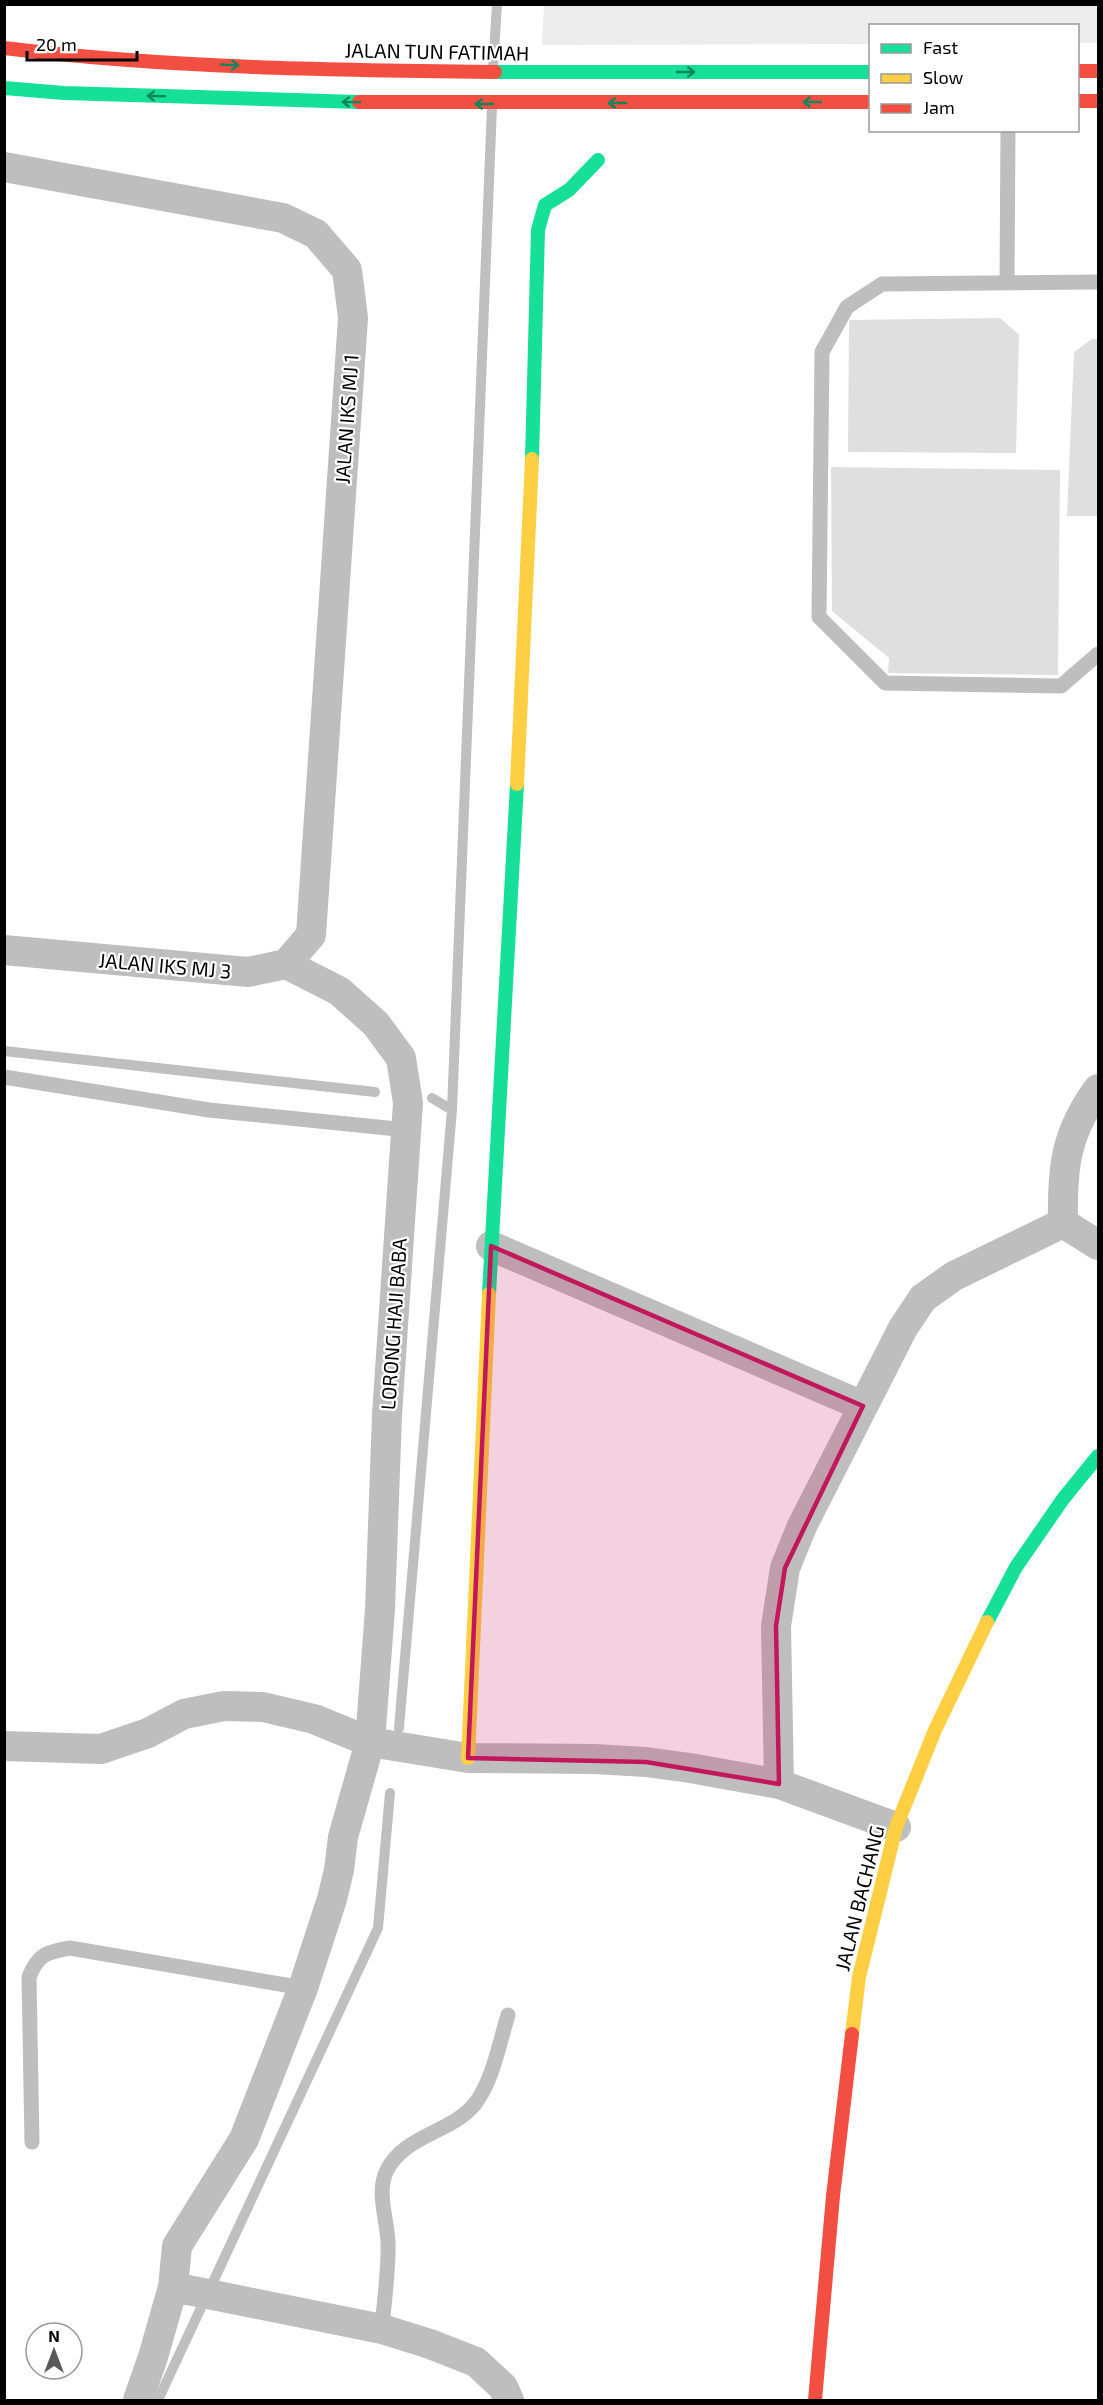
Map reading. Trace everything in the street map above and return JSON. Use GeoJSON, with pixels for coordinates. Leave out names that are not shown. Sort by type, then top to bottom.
{"type":"FeatureCollection","features":[{"type":"Feature","properties":{"kind":"street","name":"JALAN TUN FATIMAH"},"geometry":{"type":"LineString","coordinates":[[4,48],[151,61],[411,71],[869,72]]}},
{"type":"Feature","properties":{"kind":"street"},"geometry":{"type":"LineString","coordinates":[[1079,71],[1098,71]]}},
{"type":"Feature","properties":{"kind":"street"},"geometry":{"type":"LineString","coordinates":[[4,88],[64,93],[409,103],[869,102]]}},
{"type":"Feature","properties":{"kind":"street"},"geometry":{"type":"LineString","coordinates":[[1079,101],[1098,101]]}},
{"type":"Feature","properties":{"kind":"street"},"geometry":{"type":"LineString","coordinates":[[468,1758],[491,1246],[531,499],[538,230],[545,205],[569,190],[598,160]]}},
{"type":"Feature","properties":{"kind":"street","name":"JALAN IKS MJ 1"},"geometry":{"type":"LineString","coordinates":[[4,167],[283,218],[316,234],[347,270],[353,318],[311,935],[286,964]]}},
{"type":"Feature","properties":{"kind":"street","name":"JALAN IKS MJ 3"},"geometry":{"type":"LineString","coordinates":[[4,950],[248,972],[286,964]]}},
{"type":"Feature","properties":{"kind":"street","name":"LORONG HAJI BABA"},"geometry":{"type":"LineString","coordinates":[[138,2400],[180,2288],[177,2246],[244,2139],[303,1988],[337,1880],[343,1837],[370,1742],[380,1609],[387,1415],[408,1103],[401,1058],[376,1024],[339,991],[286,964]]}},
{"type":"Feature","properties":{"kind":"street"},"geometry":{"type":"LineString","coordinates":[[1063,1223],[1062,1180],[1068,1146],[1085,1107],[1098,1089]]}},
{"type":"Feature","properties":{"kind":"street"},"geometry":{"type":"LineString","coordinates":[[1063,1223],[1098,1245]]}},
{"type":"Feature","properties":{"kind":"street"},"geometry":{"type":"LineString","coordinates":[[779,1784],[776,1626],[785,1569],[802,1526],[903,1329],[923,1298],[954,1276],[1063,1223]]}},
{"type":"Feature","properties":{"kind":"street"},"geometry":{"type":"LineString","coordinates":[[491,1246],[863,1406]]}},
{"type":"Feature","properties":{"kind":"street","name":"JALAN BACHANG"},"geometry":{"type":"LineString","coordinates":[[815,2400],[833,2196],[859,1977],[896,1827],[935,1730],[977,1640],[1010,1577],[1063,1499],[1098,1456]]}},
{"type":"Feature","properties":{"kind":"street"},"geometry":{"type":"LineString","coordinates":[[4,1746],[100,1749],[148,1733],[184,1714],[224,1706],[263,1707],[314,1719],[370,1742],[468,1758],[646,1762],[779,1784],[896,1827]]}},
{"type":"Feature","properties":{"kind":"street"},"geometry":{"type":"LineString","coordinates":[[180,2288],[382,2329],[430,2344],[476,2362],[503,2387],[509,2400]]}},
{"type":"Feature","properties":{"kind":"lane"},"geometry":{"type":"LineString","coordinates":[[1007,283],[1008,132]]}},
{"type":"Feature","properties":{"kind":"lane"},"geometry":{"type":"LineString","coordinates":[[1098,282],[882,284],[846,307],[822,352],[819,617],[885,683],[1061,686],[1098,654]]}},
{"type":"Feature","properties":{"kind":"lane"},"geometry":{"type":"LineString","coordinates":[[4,1077],[209,1110],[407,1130]]}},
{"type":"Feature","properties":{"kind":"lane"},"geometry":{"type":"LineString","coordinates":[[32,2142],[29,1977],[34,1962],[48,1952],[70,1948],[303,1988]]}},
{"type":"Feature","properties":{"kind":"lane"},"geometry":{"type":"LineString","coordinates":[[382,2329],[388,2243],[382,2198],[387,2170],[402,2149],[456,2120],[473,2105],[485,2086],[508,2015]]}},
{"type":"Feature","properties":{"kind":"highlighted area"},"geometry":{"type":"Polygon","coordinates":[[[491,1246],[863,1406],[785,1568],[776,1626],[779,1784],[646,1762],[468,1758],[491,1246]]]}},
{"type":"Feature","properties":{"kind":"shaded area"},"geometry":{"type":"Polygon","coordinates":[[[544,5],[1098,5],[1098,43],[1079,43],[1079,24],[869,24],[869,44],[542,45],[544,5]]]}},
{"type":"Feature","properties":{"kind":"building"},"geometry":{"type":"Polygon","coordinates":[[[1000,318],[1019,335],[1016,453],[848,452],[849,320],[1000,318]]]}},
{"type":"Feature","properties":{"kind":"building"},"geometry":{"type":"Polygon","coordinates":[[[1092,339],[1098,339],[1098,516],[1067,516],[1074,352],[1092,339]]]}},
{"type":"Feature","properties":{"kind":"building"},"geometry":{"type":"Polygon","coordinates":[[[831,467],[1060,470],[1058,675],[888,673],[889,658],[832,611],[831,467]]]}},
{"type":"Feature","properties":{"kind":"waterway"},"geometry":{"type":"LineString","coordinates":[[493,69],[497,4]]}},
{"type":"Feature","properties":{"kind":"waterway"},"geometry":{"type":"LineString","coordinates":[[399,1728],[452,1110],[492,106]]}},
{"type":"Feature","properties":{"kind":"waterway"},"geometry":{"type":"LineString","coordinates":[[4,1051],[375,1092]]}},
{"type":"Feature","properties":{"kind":"waterway"},"geometry":{"type":"LineString","coordinates":[[432,1098],[452,1110]]}},
{"type":"Feature","properties":{"kind":"waterway"},"geometry":{"type":"LineString","coordinates":[[158,2400],[378,1928],[390,1793]]}},
{"type":"Feature","properties":{"kind":"traffic: fast"},"geometry":{"type":"LineString","coordinates":[[495,72],[869,72]]}},
{"type":"Feature","properties":{"kind":"traffic: fast"},"geometry":{"type":"LineString","coordinates":[[4,88],[64,93],[359,102]]}},
{"type":"Feature","properties":{"kind":"traffic: fast"},"geometry":{"type":"LineString","coordinates":[[532,459],[538,230],[545,205],[569,190],[598,160]]}},
{"type":"Feature","properties":{"kind":"traffic: fast"},"geometry":{"type":"LineString","coordinates":[[489,1294],[517,784]]}},
{"type":"Feature","properties":{"kind":"traffic: fast"},"geometry":{"type":"LineString","coordinates":[[987,1622],[1016,1567],[1063,1499],[1098,1456]]}},
{"type":"Feature","properties":{"kind":"traffic: slow"},"geometry":{"type":"LineString","coordinates":[[517,784],[532,459]]}},
{"type":"Feature","properties":{"kind":"traffic: slow"},"geometry":{"type":"LineString","coordinates":[[468,1758],[489,1294]]}},
{"type":"Feature","properties":{"kind":"traffic: slow"},"geometry":{"type":"LineString","coordinates":[[852,2034],[859,1977],[896,1827],[935,1730],[987,1622]]}},
{"type":"Feature","properties":{"kind":"traffic: jam"},"geometry":{"type":"LineString","coordinates":[[4,48],[188,64],[495,72]]}},
{"type":"Feature","properties":{"kind":"traffic: jam"},"geometry":{"type":"LineString","coordinates":[[1079,71],[1098,71]]}},
{"type":"Feature","properties":{"kind":"traffic: jam"},"geometry":{"type":"LineString","coordinates":[[1079,101],[1098,101]]}},
{"type":"Feature","properties":{"kind":"traffic: jam"},"geometry":{"type":"LineString","coordinates":[[359,102],[869,102]]}},
{"type":"Feature","properties":{"kind":"traffic: jam"},"geometry":{"type":"LineString","coordinates":[[815,2400],[833,2196],[852,2034]]}}]}
